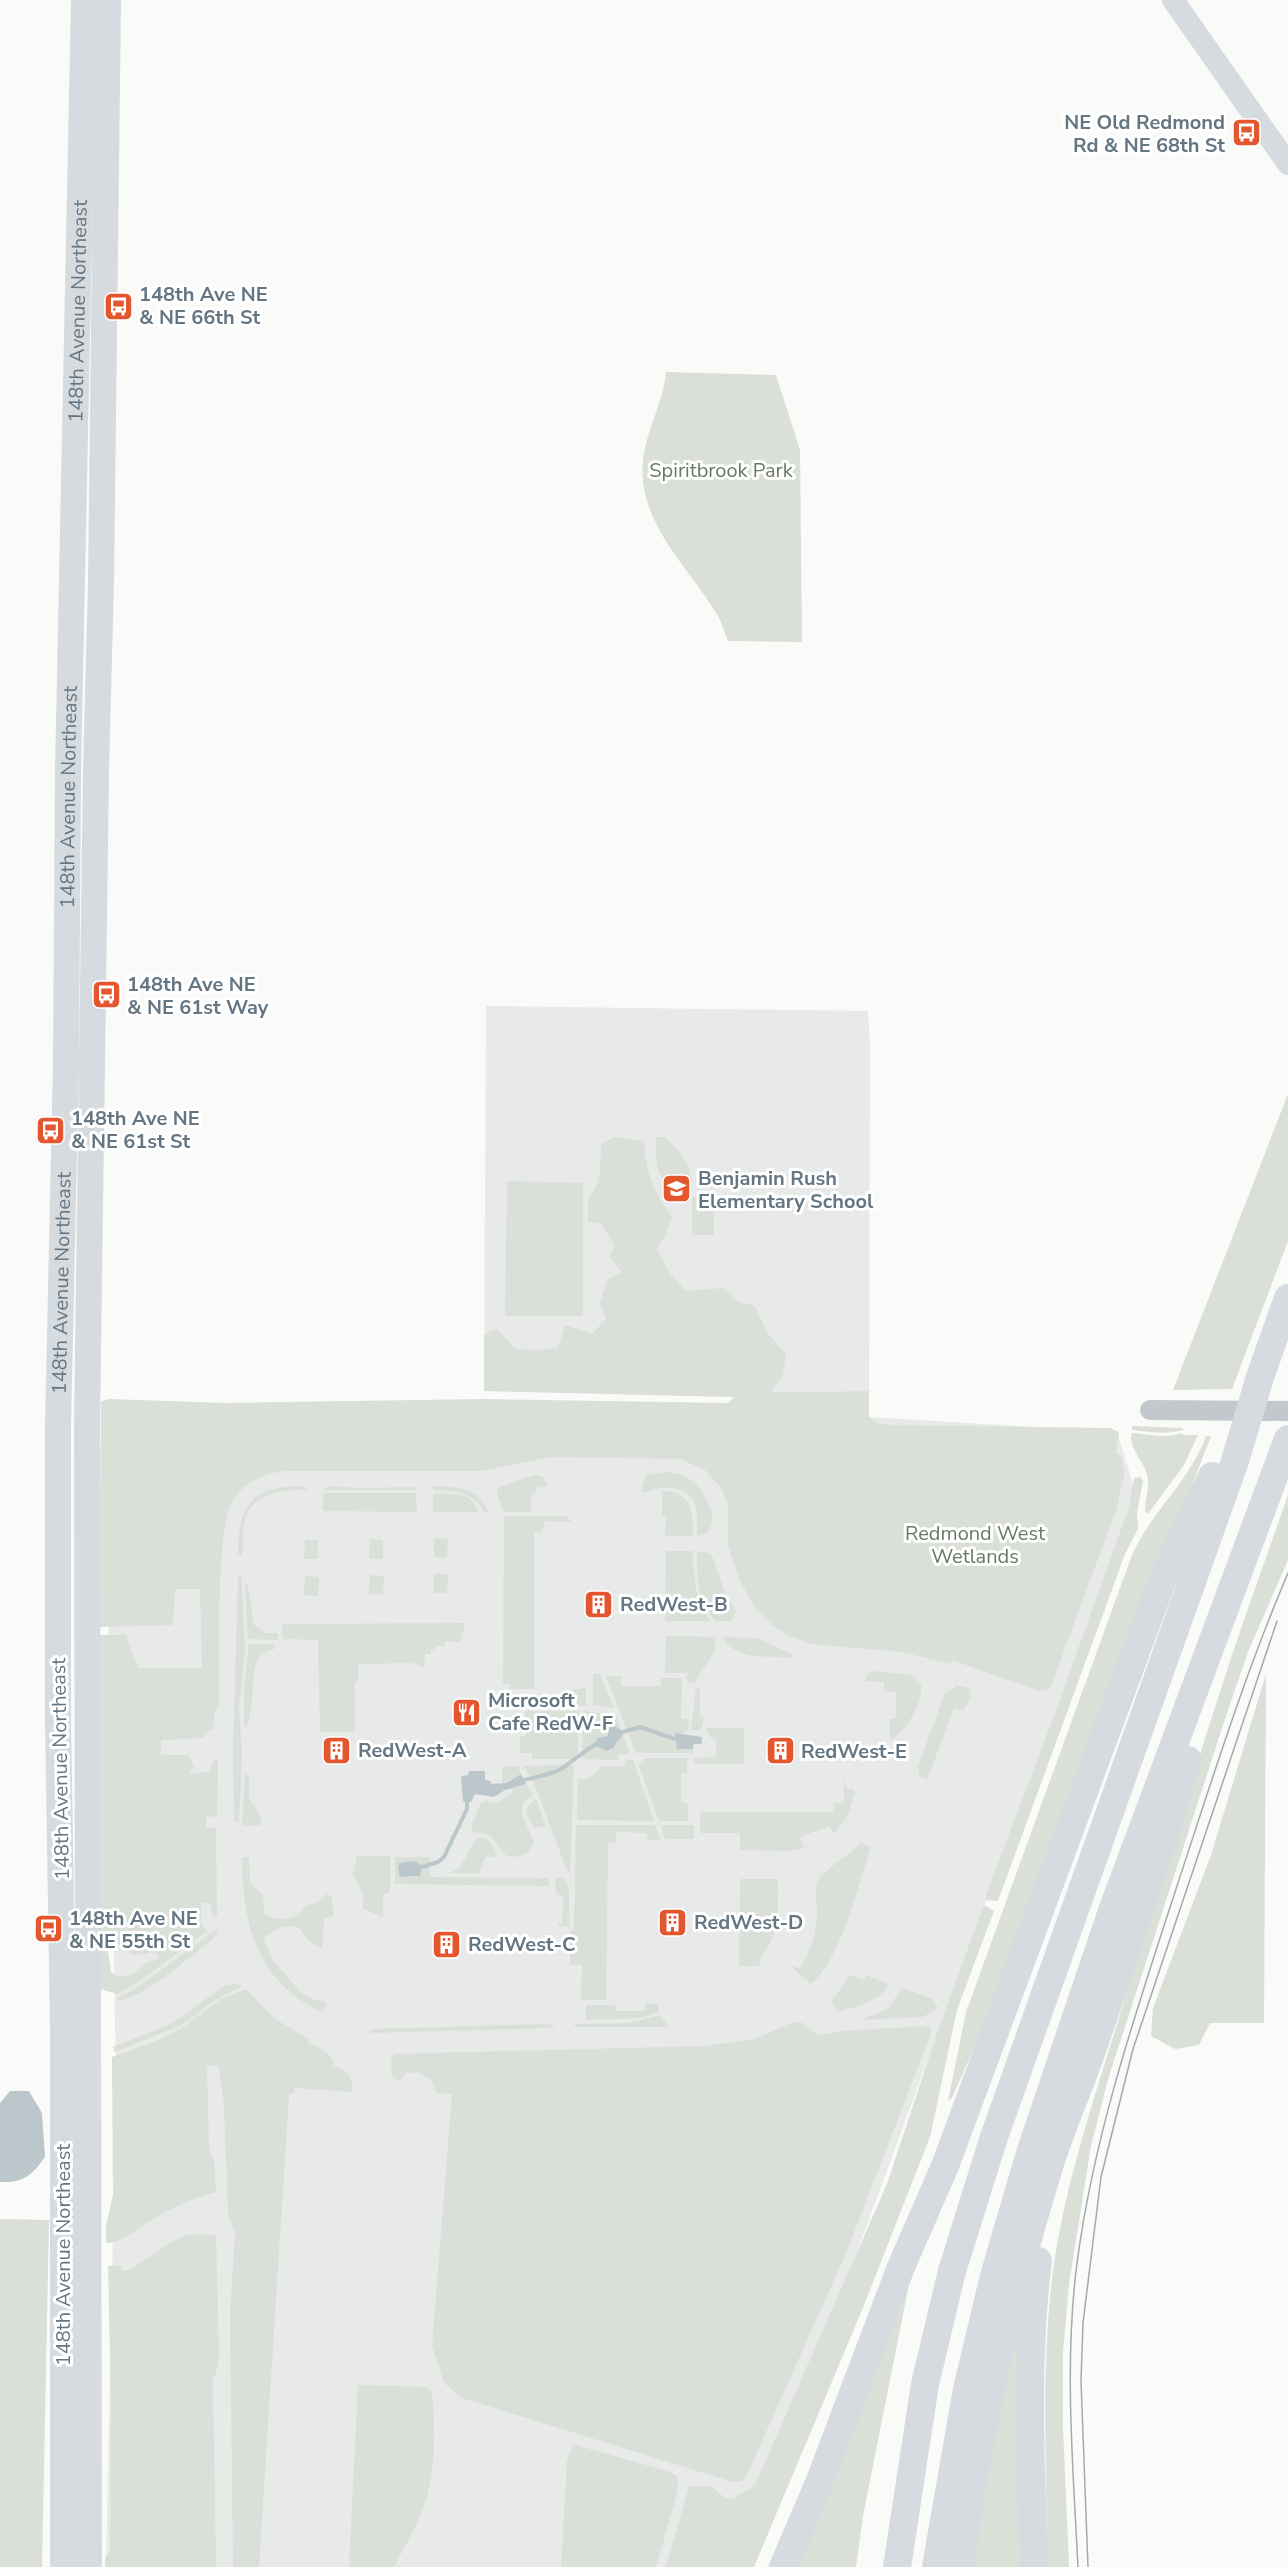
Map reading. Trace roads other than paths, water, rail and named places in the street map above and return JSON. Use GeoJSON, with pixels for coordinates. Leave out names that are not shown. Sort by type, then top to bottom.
{"type":"FeatureCollection","features":[{"type":"Feature","properties":{"kind":"highway"},"geometry":{"type":"LineString","coordinates":[[897,2567],[925,2384],[952,2271],[994,2137],[1235,1461],[1260,1377],[1288,1298]]}},
{"type":"Feature","properties":{"kind":"highway"},"geometry":{"type":"LineString","coordinates":[[783,2567],[819,2483],[901,2267],[945,2166],[1164,1576],[1260,1377]]}},
{"type":"Feature","properties":{"kind":"highway"},"geometry":{"type":"LineString","coordinates":[[960,2567],[970,2491],[1018,2278],[1050,2163],[1141,1908],[1288,1439]]}},
{"type":"Feature","properties":{"kind":"highway"},"geometry":{"type":"LineString","coordinates":[[936,2567],[967,2389],[994,2276],[1031,2150],[1112,1911],[1288,1439]]}},
{"type":"Feature","properties":{"kind":"highway"},"geometry":{"type":"LineString","coordinates":[[1034,2567],[1030,2433],[1034,2294],[1045,2228],[1090,2056]]}},
{"type":"Feature","properties":{"kind":"main road","name":"148th Avenue Northeast"},"geometry":{"type":"LineString","coordinates":[[63,2567],[63,2041],[58,1720],[58,1426],[66,1062],[68,772],[84,0]]}},
{"type":"Feature","properties":{"kind":"main road","name":"148th Avenue Northeast"},"geometry":{"type":"LineString","coordinates":[[89,2567],[87,1426],[108,0]]}},
{"type":"Feature","properties":{"kind":"main road"},"geometry":{"type":"LineString","coordinates":[[1173,0],[1288,164]]}},
{"type":"Feature","properties":{"kind":"street"},"geometry":{"type":"LineString","coordinates":[[1150,1410],[1288,1411]]}},
{"type":"Feature","properties":{"kind":"waterway"},"geometry":{"type":"LineString","coordinates":[[622,1732],[640,1727],[675,1739]]}},
{"type":"Feature","properties":{"kind":"waterway"},"geometry":{"type":"LineString","coordinates":[[524,1780],[557,1771],[596,1744]]}},
{"type":"Feature","properties":{"kind":"waterway"},"geometry":{"type":"LineString","coordinates":[[422,1867],[438,1862],[444,1857],[467,1809],[467,1803]]}},
{"type":"Feature","properties":{"kind":"tram line"},"geometry":{"type":"LineString","coordinates":[[1078,2567],[1072,2453],[1071,2339],[1077,2263],[1094,2167],[1118,2074],[1176,1889],[1242,1690],[1288,1573]]}},
{"type":"Feature","properties":{"kind":"tram line"},"geometry":{"type":"LineString","coordinates":[[1088,2567],[1081,2381],[1083,2323],[1101,2177],[1133,2049],[1277,1621]]}},
{"type":"Feature","properties":{"kind":"place","name":"NE Old Redmond Rd & NE 68th St"},"geometry":{"type":"Point","coordinates":[1246,133]}},
{"type":"Feature","properties":{"kind":"place","name":"148th Ave NE & NE 66th St"},"geometry":{"type":"Point","coordinates":[118,306]}},
{"type":"Feature","properties":{"kind":"place","name":"148th Ave NE & NE 61st Way"},"geometry":{"type":"Point","coordinates":[106,995]}},
{"type":"Feature","properties":{"kind":"place","name":"148th Ave NE & NE 61st St"},"geometry":{"type":"Point","coordinates":[50,1130]}},
{"type":"Feature","properties":{"kind":"place","name":"Benjamin Rush Elementary School"},"geometry":{"type":"Point","coordinates":[677,1189]}},
{"type":"Feature","properties":{"kind":"place","name":"RedWest-B"},"geometry":{"type":"Point","coordinates":[599,1604]}},
{"type":"Feature","properties":{"kind":"place","name":"Microsoft Cafe RedW-F"},"geometry":{"type":"Point","coordinates":[467,1712]}},
{"type":"Feature","properties":{"kind":"place","name":"RedWest-A"},"geometry":{"type":"Point","coordinates":[337,1750]}},
{"type":"Feature","properties":{"kind":"place","name":"RedWest-E"},"geometry":{"type":"Point","coordinates":[780,1751]}},
{"type":"Feature","properties":{"kind":"place","name":"RedWest-D"},"geometry":{"type":"Point","coordinates":[673,1922]}},
{"type":"Feature","properties":{"kind":"place","name":"148th Ave NE & NE 55th St"},"geometry":{"type":"Point","coordinates":[48,1929]}},
{"type":"Feature","properties":{"kind":"place","name":"RedWest-C"},"geometry":{"type":"Point","coordinates":[447,1944]}},
{"type":"Feature","properties":{"kind":"park label","name":"Spiritbrook Park"},"geometry":{"type":"Point","coordinates":[721,470]}},
{"type":"Feature","properties":{"kind":"park label","name":"Redmond West Wetlands"},"geometry":{"type":"Point","coordinates":[975,1544]}}]}
